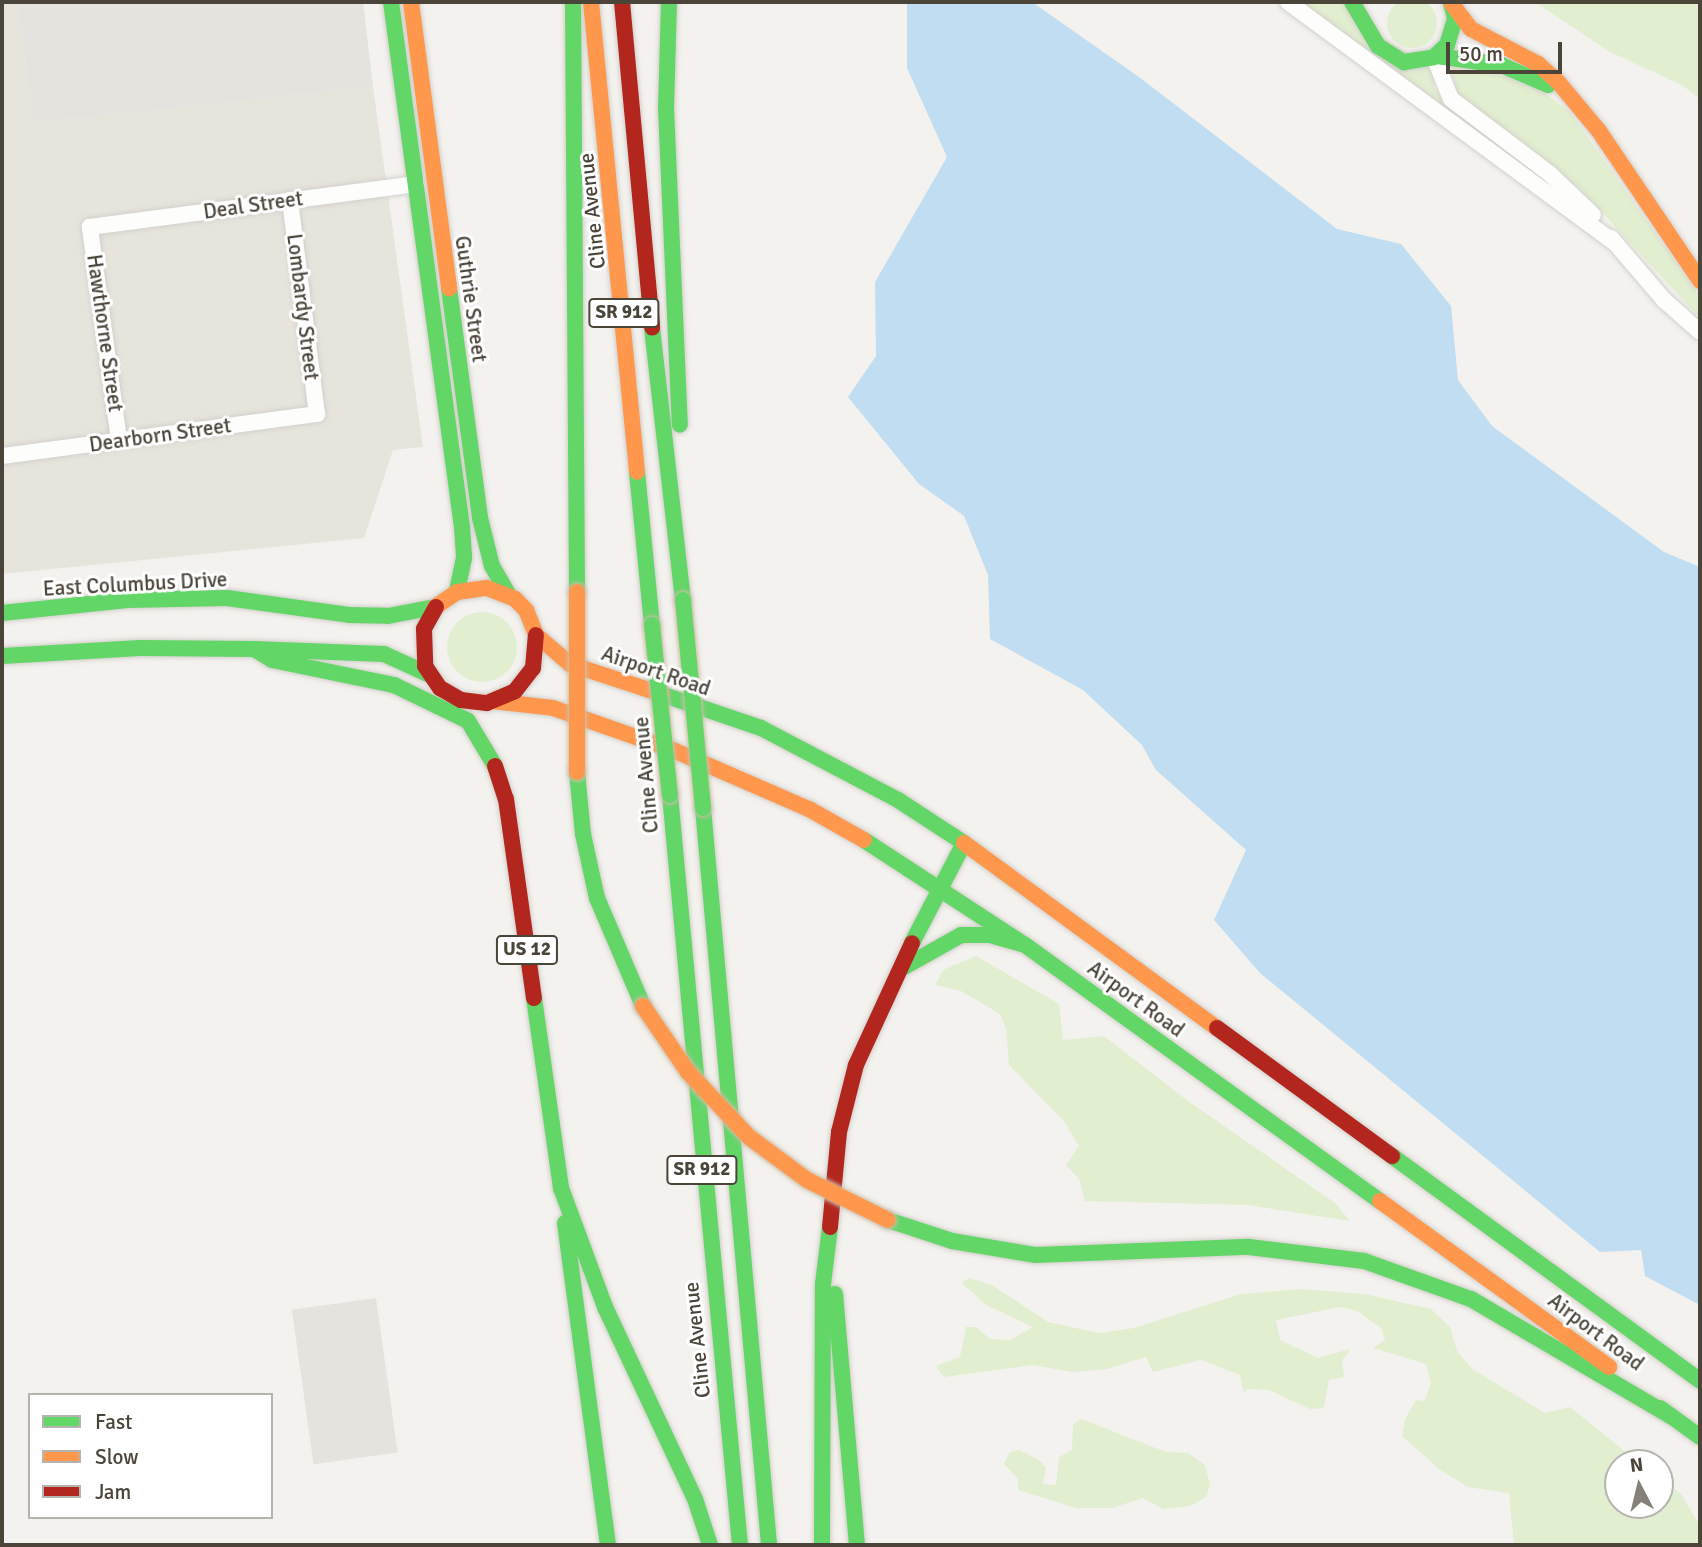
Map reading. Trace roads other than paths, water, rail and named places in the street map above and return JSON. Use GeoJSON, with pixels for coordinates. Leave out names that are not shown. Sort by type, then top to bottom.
{"type":"FeatureCollection","features":[{"type":"Feature","properties":{"kind":"main road","name":"Guthrie Street"},"geometry":{"type":"LineString","coordinates":[[391,2],[462,527],[464,558],[457,592]]}},
{"type":"Feature","properties":{"kind":"main road","name":"Guthrie Street"},"geometry":{"type":"LineString","coordinates":[[411,2],[480,518],[492,566],[509,596]]}},
{"type":"Feature","properties":{"kind":"main road"},"geometry":{"type":"LineString","coordinates":[[573,2],[577,772],[583,834],[597,898],[643,1006],[688,1072],[749,1137],[807,1180],[888,1220],[964,1244],[1036,1255],[1249,1247],[1364,1261],[1471,1299],[1672,1418]]}},
{"type":"Feature","properties":{"kind":"main road","name":"Cline Avenue"},"geometry":{"type":"LineString","coordinates":[[591,2],[670,795],[740,1545]]}},
{"type":"Feature","properties":{"kind":"main road","name":"SR 912"},"geometry":{"type":"LineString","coordinates":[[622,2],[667,486],[683,600],[703,808],[769,1545]]}},
{"type":"Feature","properties":{"kind":"main road"},"geometry":{"type":"LineString","coordinates":[[668,2],[666,108],[687,554],[683,600]]}},
{"type":"Feature","properties":{"kind":"main road"},"geometry":{"type":"LineString","coordinates":[[1352,2],[1378,46],[1404,62],[1435,56],[1501,65],[1555,89],[1577,104]]}},
{"type":"Feature","properties":{"kind":"main road"},"geometry":{"type":"LineString","coordinates":[[1371,32],[1373,3]]}},
{"type":"Feature","properties":{"kind":"main road"},"geometry":{"type":"LineString","coordinates":[[1435,56],[1453,32],[1451,3]]}},
{"type":"Feature","properties":{"kind":"main road"},"geometry":{"type":"LineString","coordinates":[[1451,3],[1471,29],[1538,64],[1577,104],[1700,281]]}},
{"type":"Feature","properties":{"kind":"main road"},"geometry":{"type":"LineString","coordinates":[[254,649],[384,654],[435,681],[461,700],[492,701],[526,681],[537,653],[536,635],[526,610],[509,596],[487,588],[457,592],[436,607],[422,641],[435,681]]}},
{"type":"Feature","properties":{"kind":"main road","name":"East Columbus Drive"},"geometry":{"type":"LineString","coordinates":[[2,613],[127,600],[228,598],[365,617],[436,607]]}},
{"type":"Feature","properties":{"kind":"main road","name":"Airport Road"},"geometry":{"type":"LineString","coordinates":[[536,635],[570,664],[761,728],[798,744],[964,843],[1700,1381]]}},
{"type":"Feature","properties":{"kind":"main road","name":"US 12"},"geometry":{"type":"LineString","coordinates":[[2,656],[140,648],[254,649],[272,660],[394,685],[468,721]]}},
{"type":"Feature","properties":{"kind":"main road","name":"US 12"},"geometry":{"type":"LineString","coordinates":[[435,681],[492,755],[506,799],[561,1188],[606,1307],[695,1499],[710,1545]]}},
{"type":"Feature","properties":{"kind":"main road","name":"Airport Road"},"geometry":{"type":"LineString","coordinates":[[492,701],[553,708],[747,780],[821,816],[943,887],[1555,1325],[1700,1437]]}},
{"type":"Feature","properties":{"kind":"main road"},"geometry":{"type":"LineString","coordinates":[[822,1545],[823,1284],[846,1098],[870,1027],[964,843]]}},
{"type":"Feature","properties":{"kind":"main road"},"geometry":{"type":"LineString","coordinates":[[897,972],[952,937],[979,934],[1026,945]]}},
{"type":"Feature","properties":{"kind":"main road"},"geometry":{"type":"LineString","coordinates":[[561,1188],[608,1545]]}},
{"type":"Feature","properties":{"kind":"main road"},"geometry":{"type":"LineString","coordinates":[[831,1227],[857,1545]]}},
{"type":"Feature","properties":{"kind":"street"},"geometry":{"type":"LineString","coordinates":[[1288,2],[1616,244]]}},
{"type":"Feature","properties":{"kind":"street"},"geometry":{"type":"LineString","coordinates":[[1435,56],[1451,99],[1550,174],[1585,205],[1664,300],[1700,332]]}},
{"type":"Feature","properties":{"kind":"street","name":"Deal Street"},"geometry":{"type":"LineString","coordinates":[[90,226],[416,184]]}},
{"type":"Feature","properties":{"kind":"street","name":"Lombardy Street"},"geometry":{"type":"LineString","coordinates":[[289,200],[317,414]]}},
{"type":"Feature","properties":{"kind":"street","name":"Hawthorne Street"},"geometry":{"type":"LineString","coordinates":[[90,226],[119,440]]}},
{"type":"Feature","properties":{"kind":"street","name":"Dearborn Street"},"geometry":{"type":"LineString","coordinates":[[2,456],[317,414]]}},
{"type":"Feature","properties":{"kind":"water"},"geometry":{"type":"Polygon","coordinates":[[[907,2],[1032,2],[1139,77],[1337,229],[1401,244],[1451,306],[1458,380],[1492,426],[1664,552],[1700,567],[1700,1305],[1645,1276],[1641,1250],[1600,1252],[1260,973],[1214,920],[1246,850],[1156,770],[1142,745],[1083,690],[990,639],[988,575],[964,516],[919,484],[848,397],[876,356],[875,282],[947,157],[907,68],[907,2]]]}}]}
